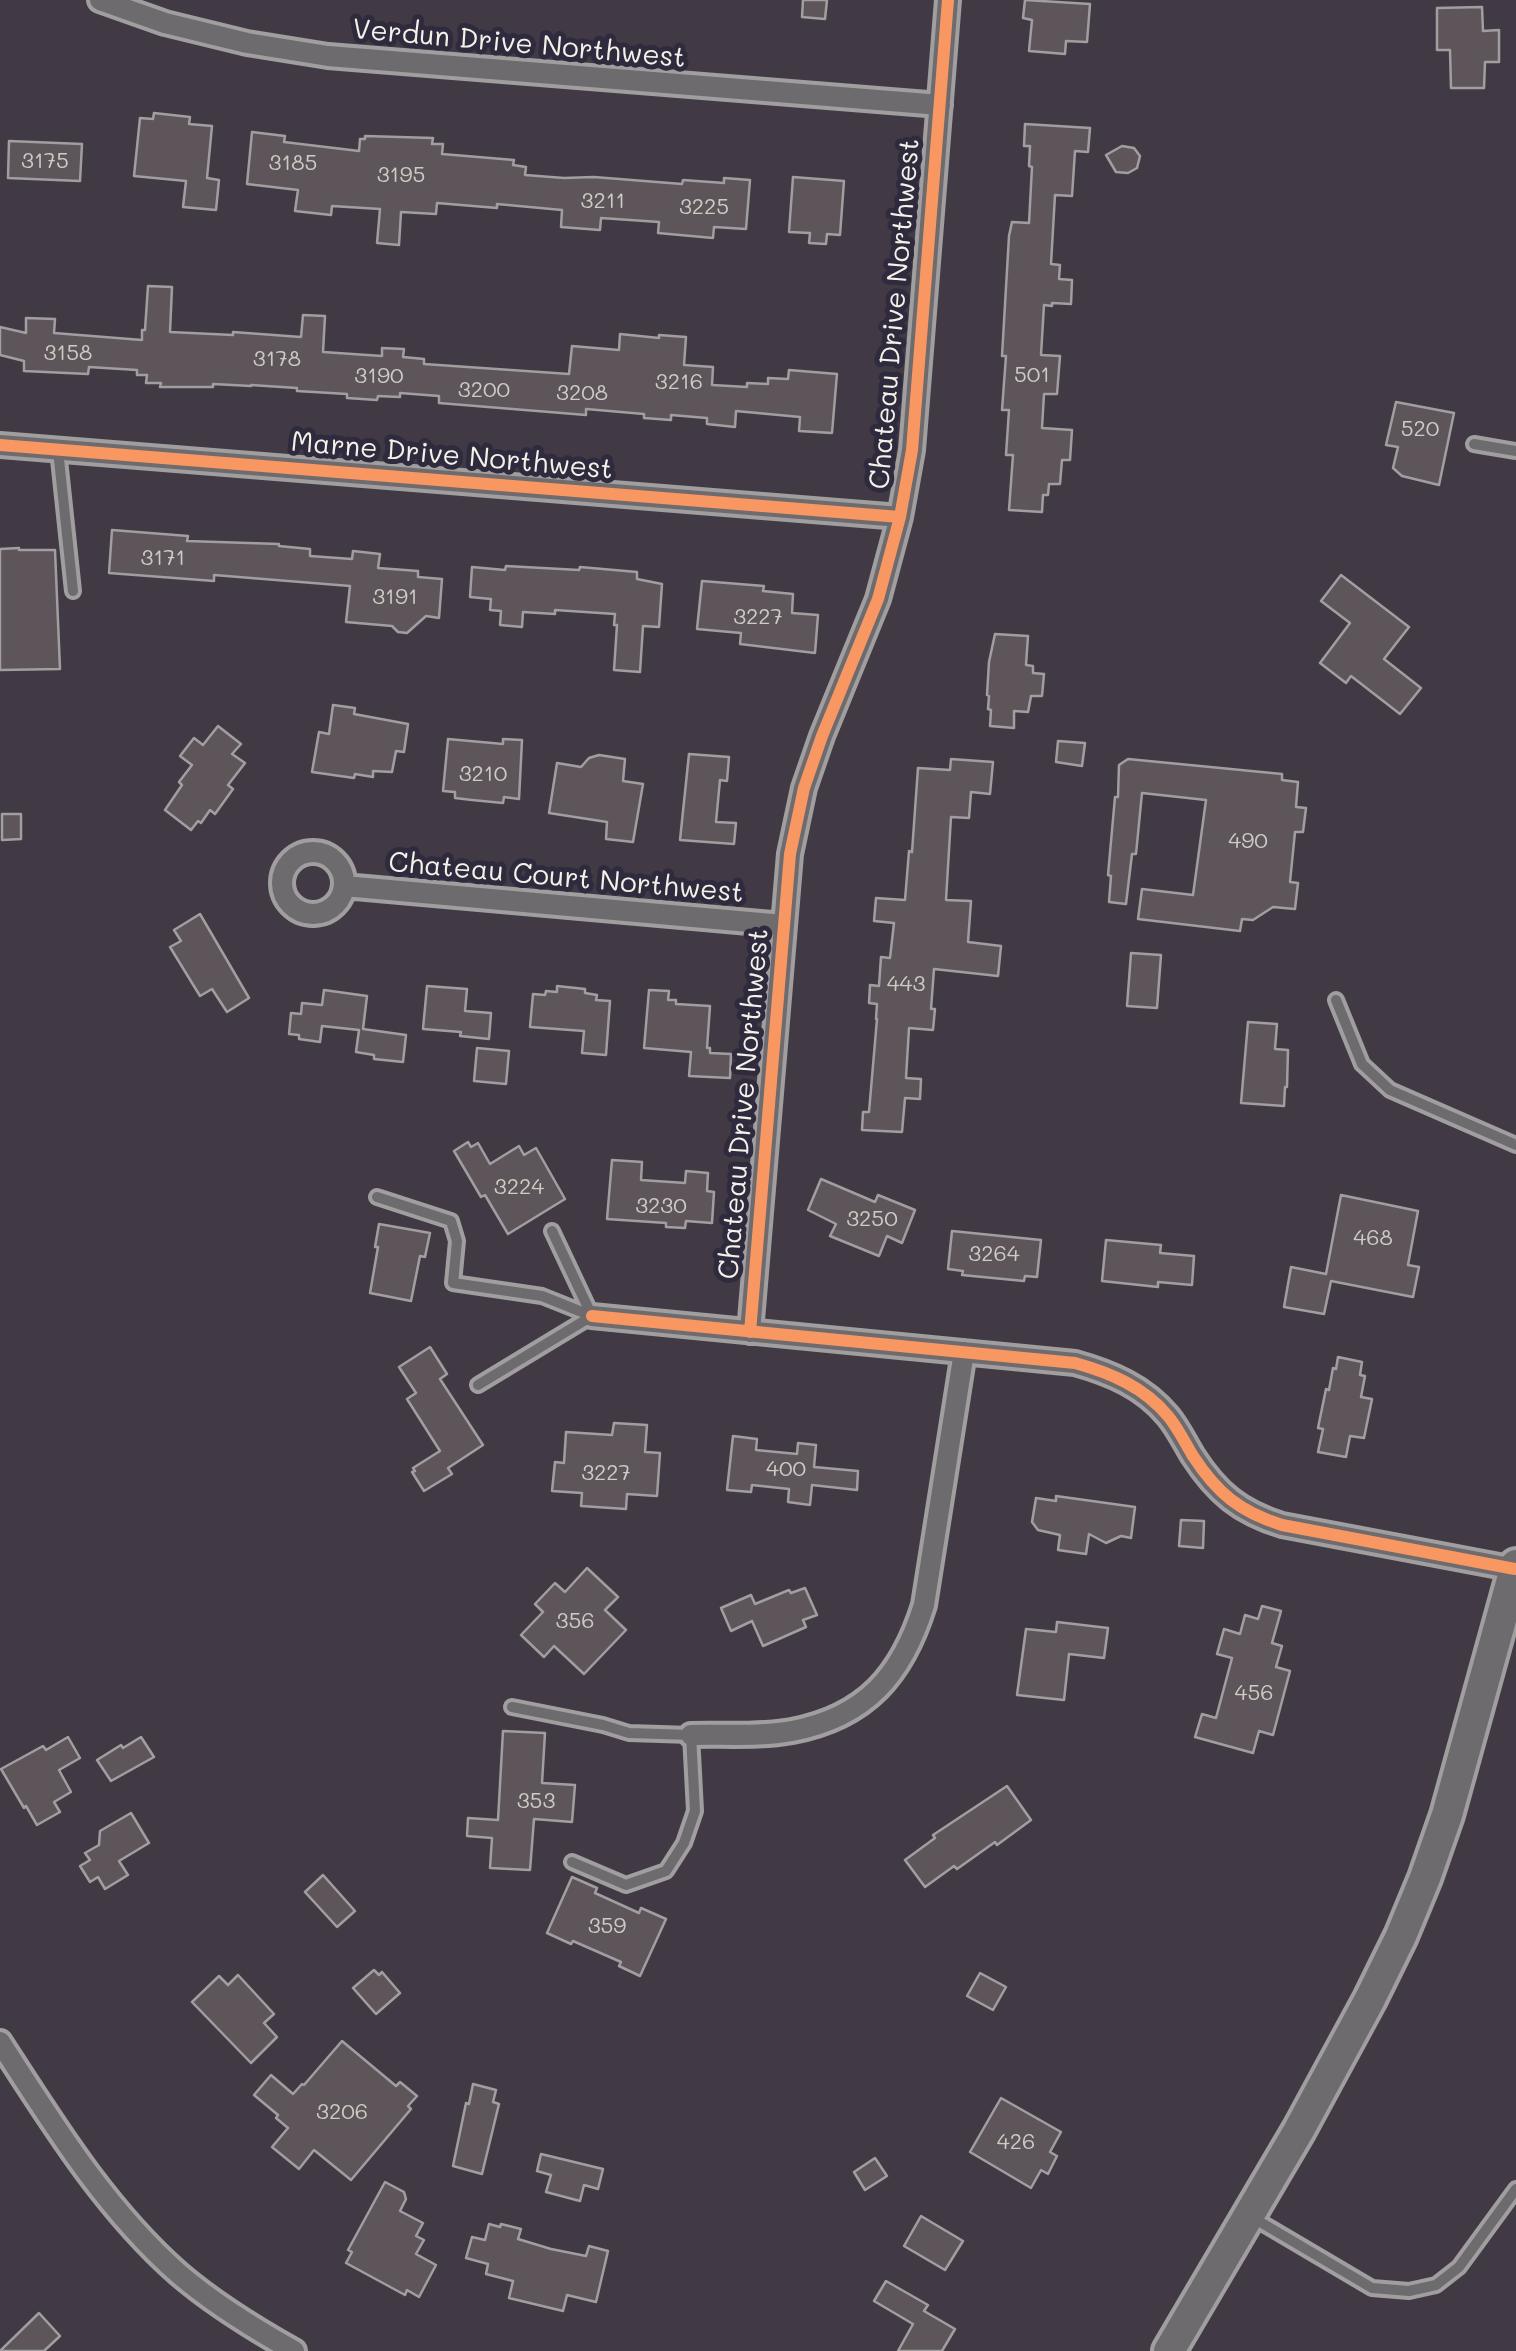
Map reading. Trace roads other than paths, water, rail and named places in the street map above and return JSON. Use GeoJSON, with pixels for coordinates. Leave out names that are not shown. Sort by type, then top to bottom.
{"type":"FeatureCollection","features":[{"type":"Feature","properties":{"kind":"main road"},"geometry":{"type":"LineString","coordinates":[[1169,2351],[1249,2216],[1401,1936],[1447,1815],[1516,1567]]}},
{"type":"Feature","properties":{"kind":"street","name":"Verdun Drive Northwest"},"geometry":{"type":"LineString","coordinates":[[100,0],[165,23],[247,43],[328,56],[940,105]]}},
{"type":"Feature","properties":{"kind":"street","name":"Chateau Drive Northwest"},"geometry":{"type":"LineString","coordinates":[[750,1332],[790,854],[804,788],[878,599],[900,517],[912,450],[948,0]]}},
{"type":"Feature","properties":{"kind":"street","name":"Marne Drive Northwest"},"geometry":{"type":"LineString","coordinates":[[0,445],[900,517]]}},
{"type":"Feature","properties":{"kind":"street","name":"Chateau Court Northwest"},"geometry":{"type":"LineString","coordinates":[[344,886],[784,925]]}},
{"type":"Feature","properties":{"kind":"street"},"geometry":{"type":"LineString","coordinates":[[592,1316],[1075,1363],[1126,1381],[1150,1398],[1169,1417],[1216,1488],[1260,1518],[1516,1567]]}},
{"type":"Feature","properties":{"kind":"street"},"geometry":{"type":"LineString","coordinates":[[691,1735],[789,1732],[829,1722],[871,1696],[902,1660],[924,1605],[964,1352]]}},
{"type":"Feature","properties":{"kind":"street"},"geometry":{"type":"LineString","coordinates":[[0,2042],[75,2154],[148,2244],[214,2302],[294,2351]]}},
{"type":"Feature","properties":{"kind":"lane"},"geometry":{"type":"LineString","coordinates":[[1474,444],[1516,452]]}},
{"type":"Feature","properties":{"kind":"lane"},"geometry":{"type":"LineString","coordinates":[[58,450],[73,590]]}},
{"type":"Feature","properties":{"kind":"lane"},"geometry":{"type":"LineString","coordinates":[[1336,1000],[1362,1064],[1390,1090],[1516,1145]]}},
{"type":"Feature","properties":{"kind":"lane"},"geometry":{"type":"LineString","coordinates":[[376,1197],[452,1220],[457,1240],[453,1284],[542,1296],[592,1316]]}},
{"type":"Feature","properties":{"kind":"lane"},"geometry":{"type":"LineString","coordinates":[[552,1231],[592,1316]]}},
{"type":"Feature","properties":{"kind":"lane"},"geometry":{"type":"LineString","coordinates":[[478,1385],[592,1316]]}},
{"type":"Feature","properties":{"kind":"lane"},"geometry":{"type":"LineString","coordinates":[[512,1708],[628,1733],[691,1735],[695,1810],[684,1843],[666,1871],[626,1885],[572,1862]]}},
{"type":"Feature","properties":{"kind":"lane"},"geometry":{"type":"LineString","coordinates":[[1249,2216],[1372,2288],[1408,2291],[1436,2285],[1452,2274],[1516,2190]]}}]}
